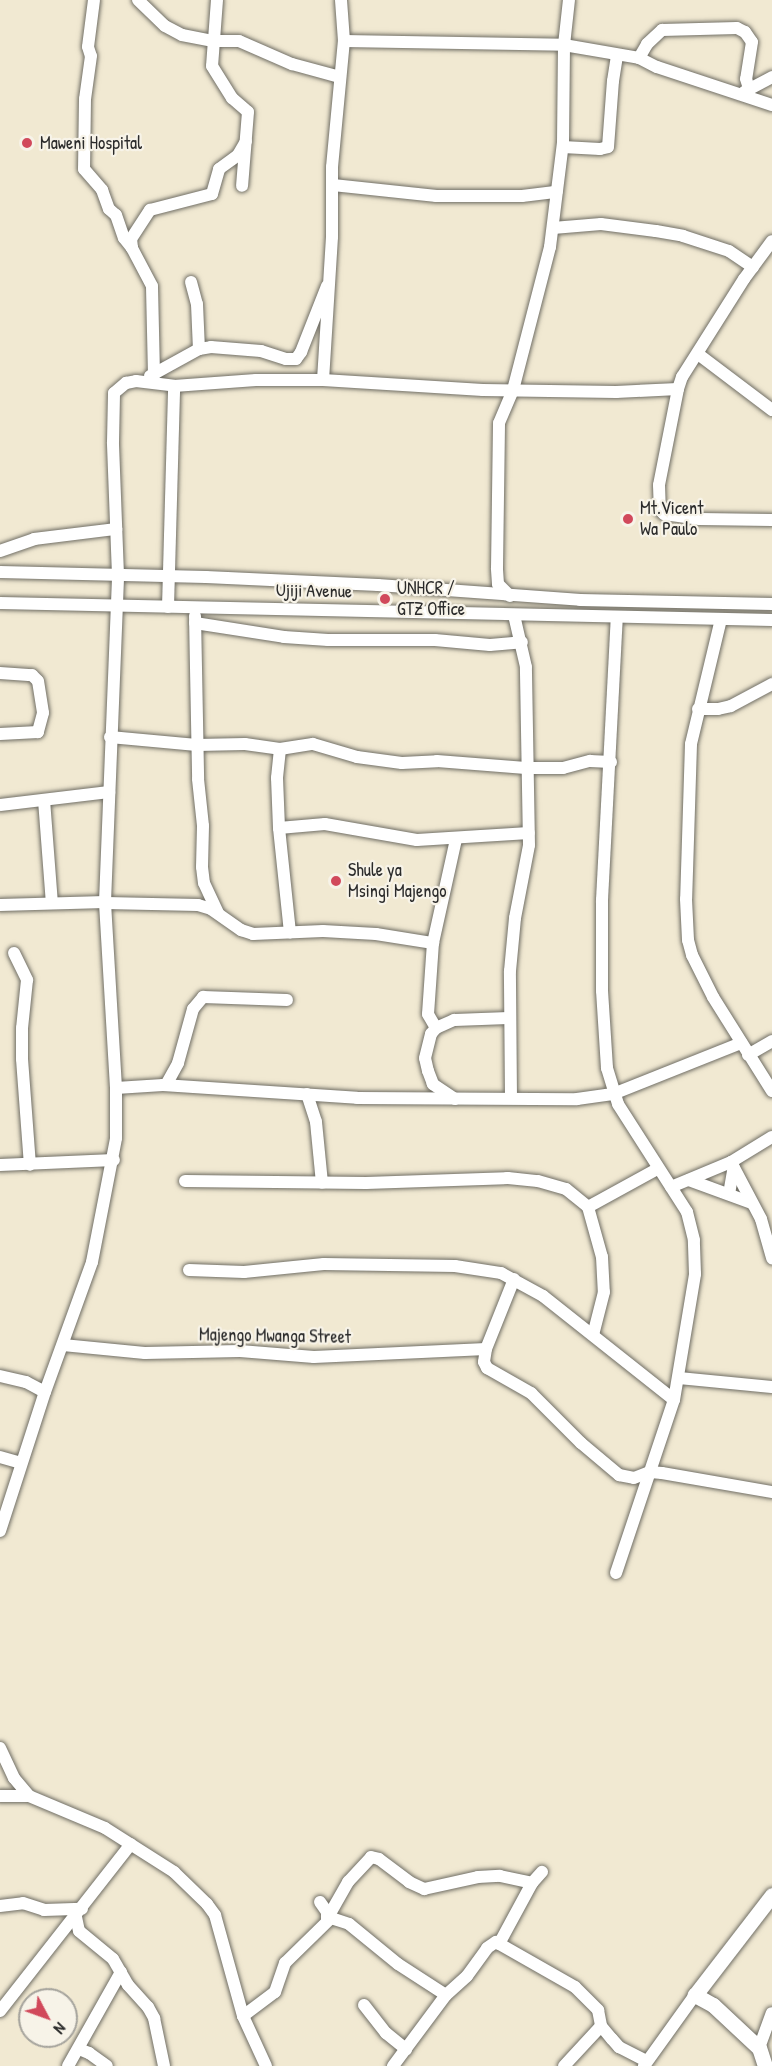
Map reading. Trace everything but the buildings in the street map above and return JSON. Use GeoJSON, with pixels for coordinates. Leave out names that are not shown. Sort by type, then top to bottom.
{"type":"FeatureCollection","features":[{"type":"Feature","properties":{"kind":"main road"},"geometry":{"type":"LineString","coordinates":[[765,2066],[759,2048],[713,2005],[695,1995],[772,1894]]}},
{"type":"Feature","properties":{"kind":"street"},"geometry":{"type":"LineString","coordinates":[[94,0],[88,47],[91,56],[85,110],[84,170],[102,190],[109,209],[116,215],[124,238],[132,248],[152,286],[154,375]]}},
{"type":"Feature","properties":{"kind":"street"},"geometry":{"type":"LineString","coordinates":[[138,0],[173,31],[213,41],[239,41],[292,64],[340,77]]}},
{"type":"Feature","properties":{"kind":"street"},"geometry":{"type":"LineString","coordinates":[[217,0],[212,66],[232,98],[248,111],[242,186]]}},
{"type":"Feature","properties":{"kind":"street"},"geometry":{"type":"LineString","coordinates":[[323,380],[330,280],[333,184],[344,41],[341,0]]}},
{"type":"Feature","properties":{"kind":"street"},"geometry":{"type":"LineString","coordinates":[[510,596],[498,584],[499,423],[513,390],[553,228],[562,147],[564,45],[569,0]]}},
{"type":"Feature","properties":{"kind":"street"},"geometry":{"type":"LineString","coordinates":[[639,58],[647,44],[662,30],[737,28],[745,32],[752,42],[745,91]]}},
{"type":"Feature","properties":{"kind":"street"},"geometry":{"type":"LineString","coordinates":[[344,41],[412,40],[564,45],[639,58],[657,67],[745,91],[772,105]]}},
{"type":"Feature","properties":{"kind":"street"},"geometry":{"type":"LineString","coordinates":[[562,147],[600,149],[608,147],[617,56]]}},
{"type":"Feature","properties":{"kind":"street"},"geometry":{"type":"LineString","coordinates":[[745,91],[772,77]]}},
{"type":"Feature","properties":{"kind":"street"},"geometry":{"type":"LineString","coordinates":[[132,248],[131,238],[150,210],[212,194],[219,169],[238,155],[246,141]]}},
{"type":"Feature","properties":{"kind":"street"},"geometry":{"type":"LineString","coordinates":[[333,184],[435,195],[522,196],[557,192]]}},
{"type":"Feature","properties":{"kind":"street"},"geometry":{"type":"LineString","coordinates":[[553,228],[601,224],[665,232],[729,251],[753,267]]}},
{"type":"Feature","properties":{"kind":"street"},"geometry":{"type":"LineString","coordinates":[[770,247],[753,267],[682,377],[659,485],[660,510],[664,514],[699,519],[772,520]]}},
{"type":"Feature","properties":{"kind":"street"},"geometry":{"type":"LineString","coordinates":[[0,1531],[45,1392],[92,1262],[114,1160],[116,1088],[106,902],[110,737],[118,575],[112,401],[119,387],[154,375],[199,349],[237,348],[296,359],[301,352],[330,280]]}},
{"type":"Feature","properties":{"kind":"street"},"geometry":{"type":"LineString","coordinates":[[191,282],[197,304],[199,349]]}},
{"type":"Feature","properties":{"kind":"street"},"geometry":{"type":"LineString","coordinates":[[698,354],[772,410]]}},
{"type":"Feature","properties":{"kind":"street"},"geometry":{"type":"LineString","coordinates":[[135,381],[174,386],[256,380],[323,380],[432,388],[616,392],[678,388]]}},
{"type":"Feature","properties":{"kind":"street"},"geometry":{"type":"LineString","coordinates":[[168,608],[167,576],[174,386]]}},
{"type":"Feature","properties":{"kind":"street"},"geometry":{"type":"LineString","coordinates":[[0,551],[34,539],[116,529]]}},
{"type":"Feature","properties":{"kind":"street"},"geometry":{"type":"LineString","coordinates":[[0,572],[378,585],[580,600],[772,604]]}},
{"type":"Feature","properties":{"kind":"street","name":"Ujiji Avenue"},"geometry":{"type":"LineString","coordinates":[[0,603],[772,620]]}},
{"type":"Feature","properties":{"kind":"street"},"geometry":{"type":"LineString","coordinates":[[195,609],[197,745],[203,826],[203,875],[211,900],[219,914]]}},
{"type":"Feature","properties":{"kind":"street"},"geometry":{"type":"LineString","coordinates":[[512,1098],[509,1018],[513,938],[526,868],[529,833],[526,768],[527,696],[522,642],[514,615]]}},
{"type":"Feature","properties":{"kind":"street"},"geometry":{"type":"LineString","coordinates":[[616,1573],[674,1400],[696,1274],[694,1240],[687,1212],[657,1169],[613,1094],[605,1040],[602,942],[617,617]]}},
{"type":"Feature","properties":{"kind":"street"},"geometry":{"type":"LineString","coordinates":[[721,619],[691,744],[686,898],[688,940],[705,982],[772,1091]]}},
{"type":"Feature","properties":{"kind":"street"},"geometry":{"type":"LineString","coordinates":[[195,623],[284,637],[328,640],[435,640],[490,645],[522,642]]}},
{"type":"Feature","properties":{"kind":"street"},"geometry":{"type":"LineString","coordinates":[[0,673],[32,675],[39,681],[43,713],[38,732],[0,734]]}},
{"type":"Feature","properties":{"kind":"street"},"geometry":{"type":"LineString","coordinates":[[698,708],[718,710],[731,706],[772,684]]}},
{"type":"Feature","properties":{"kind":"street"},"geometry":{"type":"LineString","coordinates":[[110,737],[197,745],[245,744],[280,749],[313,744],[357,757],[402,763],[437,761],[526,768],[563,768],[590,761],[611,762]]}},
{"type":"Feature","properties":{"kind":"street"},"geometry":{"type":"LineString","coordinates":[[280,749],[279,828],[290,932]]}},
{"type":"Feature","properties":{"kind":"street"},"geometry":{"type":"LineString","coordinates":[[0,805],[110,792]]}},
{"type":"Feature","properties":{"kind":"street"},"geometry":{"type":"LineString","coordinates":[[44,800],[52,903]]}},
{"type":"Feature","properties":{"kind":"street"},"geometry":{"type":"LineString","coordinates":[[279,828],[325,825],[417,840],[529,833]]}},
{"type":"Feature","properties":{"kind":"street"},"geometry":{"type":"LineString","coordinates":[[436,1028],[428,1014],[433,943],[456,839]]}},
{"type":"Feature","properties":{"kind":"street"},"geometry":{"type":"LineString","coordinates":[[0,905],[106,902],[198,905],[219,914],[241,930],[254,934],[290,932],[376,934],[433,943]]}},
{"type":"Feature","properties":{"kind":"street"},"geometry":{"type":"LineString","coordinates":[[14,953],[27,980],[22,1028],[22,1059],[30,1165]]}},
{"type":"Feature","properties":{"kind":"street"},"geometry":{"type":"LineString","coordinates":[[166,1085],[178,1063],[193,1009],[203,997],[287,1000]]}},
{"type":"Feature","properties":{"kind":"street"},"geometry":{"type":"LineString","coordinates":[[455,1099],[433,1084],[428,1071],[427,1047],[436,1028],[454,1020],[473,1017],[509,1018]]}},
{"type":"Feature","properties":{"kind":"street"},"geometry":{"type":"LineString","coordinates":[[748,1055],[772,1041]]}},
{"type":"Feature","properties":{"kind":"street"},"geometry":{"type":"LineString","coordinates":[[116,1088],[166,1085],[357,1098],[577,1099],[613,1094],[741,1043]]}},
{"type":"Feature","properties":{"kind":"street"},"geometry":{"type":"LineString","coordinates":[[307,1094],[316,1122],[322,1183]]}},
{"type":"Feature","properties":{"kind":"street"},"geometry":{"type":"LineString","coordinates":[[671,1187],[732,1164],[772,1137]]}},
{"type":"Feature","properties":{"kind":"street"},"geometry":{"type":"LineString","coordinates":[[0,1165],[114,1160]]}},
{"type":"Feature","properties":{"kind":"street"},"geometry":{"type":"LineString","coordinates":[[729,1194],[732,1164]]}},
{"type":"Feature","properties":{"kind":"street"},"geometry":{"type":"LineString","coordinates":[[732,1164],[765,1230],[772,1258]]}},
{"type":"Feature","properties":{"kind":"street"},"geometry":{"type":"LineString","coordinates":[[588,1207],[657,1169]]}},
{"type":"Feature","properties":{"kind":"street"},"geometry":{"type":"LineString","coordinates":[[185,1181],[322,1183],[518,1179],[538,1181],[566,1189],[588,1207],[599,1240],[604,1292],[593,1335]]}},
{"type":"Feature","properties":{"kind":"street"},"geometry":{"type":"LineString","coordinates":[[689,1180],[752,1203]]}},
{"type":"Feature","properties":{"kind":"street"},"geometry":{"type":"LineString","coordinates":[[189,1270],[244,1272],[324,1264],[455,1266],[481,1269],[514,1279],[543,1296],[674,1400]]}},
{"type":"Feature","properties":{"kind":"street"},"geometry":{"type":"LineString","coordinates":[[514,1279],[486,1349],[484,1362],[487,1368],[531,1393],[608,1468],[626,1477],[634,1478],[650,1472],[772,1492]]}},
{"type":"Feature","properties":{"kind":"street","name":"Majengo Mwanga Street"},"geometry":{"type":"LineString","coordinates":[[63,1345],[146,1353],[240,1351],[314,1357],[486,1349]]}},
{"type":"Feature","properties":{"kind":"street"},"geometry":{"type":"LineString","coordinates":[[0,1376],[26,1382],[45,1392]]}},
{"type":"Feature","properties":{"kind":"street"},"geometry":{"type":"LineString","coordinates":[[679,1378],[772,1387]]}},
{"type":"Feature","properties":{"kind":"street"},"geometry":{"type":"LineString","coordinates":[[0,1457],[21,1463]]}},
{"type":"Feature","properties":{"kind":"street"},"geometry":{"type":"LineString","coordinates":[[0,1748],[14,1778],[29,1796]]}},
{"type":"Feature","properties":{"kind":"street"},"geometry":{"type":"LineString","coordinates":[[0,1796],[29,1796],[68,1810],[131,1844],[174,1872],[211,1909],[243,2016],[266,2066]]}},
{"type":"Feature","properties":{"kind":"street"},"geometry":{"type":"LineString","coordinates":[[0,2011],[131,1844]]}},
{"type":"Feature","properties":{"kind":"street"},"geometry":{"type":"LineString","coordinates":[[243,2016],[275,1992],[285,1963],[327,1919],[348,1882],[371,1857],[380,1859],[410,1882],[424,1889],[478,1877],[500,1876],[532,1883]]}},
{"type":"Feature","properties":{"kind":"street"},"geometry":{"type":"LineString","coordinates":[[499,1944],[532,1883],[542,1872]]}},
{"type":"Feature","properties":{"kind":"street"},"geometry":{"type":"LineString","coordinates":[[320,1902],[327,1912],[327,1919]]}},
{"type":"Feature","properties":{"kind":"street"},"geometry":{"type":"LineString","coordinates":[[0,1906],[23,1903],[44,1910],[79,1913]]}},
{"type":"Feature","properties":{"kind":"street"},"geometry":{"type":"LineString","coordinates":[[79,1913],[79,1931],[113,1959],[154,2018],[164,2066]]}},
{"type":"Feature","properties":{"kind":"street"},"geometry":{"type":"LineString","coordinates":[[327,1919],[336,1918],[350,1924],[398,1964],[447,1995]]}},
{"type":"Feature","properties":{"kind":"street"},"geometry":{"type":"LineString","coordinates":[[393,2066],[447,1995],[467,1976],[491,1944],[499,1944],[575,1987],[598,2010],[601,2026],[619,2047],[645,2063],[695,1995]]}},
{"type":"Feature","properties":{"kind":"street"},"geometry":{"type":"LineString","coordinates":[[68,2066],[121,1972]]}},
{"type":"Feature","properties":{"kind":"street"},"geometry":{"type":"LineString","coordinates":[[364,2005],[386,2033],[406,2049]]}},
{"type":"Feature","properties":{"kind":"street"},"geometry":{"type":"LineString","coordinates":[[759,2048],[772,2013]]}},
{"type":"Feature","properties":{"kind":"street"},"geometry":{"type":"LineString","coordinates":[[564,2066],[601,2026]]}},
{"type":"Feature","properties":{"kind":"street"},"geometry":{"type":"LineString","coordinates":[[79,2049],[107,2066]]}},
{"type":"Feature","properties":{"kind":"place","name":"Maweni Hospital"},"geometry":{"type":"Point","coordinates":[27,143]}},
{"type":"Feature","properties":{"kind":"place","name":"Mt.Vicent Wa Paulo"},"geometry":{"type":"Point","coordinates":[628,519]}},
{"type":"Feature","properties":{"kind":"place","name":"UNHCR / GTZ Office"},"geometry":{"type":"Point","coordinates":[385,599]}},
{"type":"Feature","properties":{"kind":"place","name":"Shule ya Msingi Majengo"},"geometry":{"type":"Point","coordinates":[336,881]}}]}
